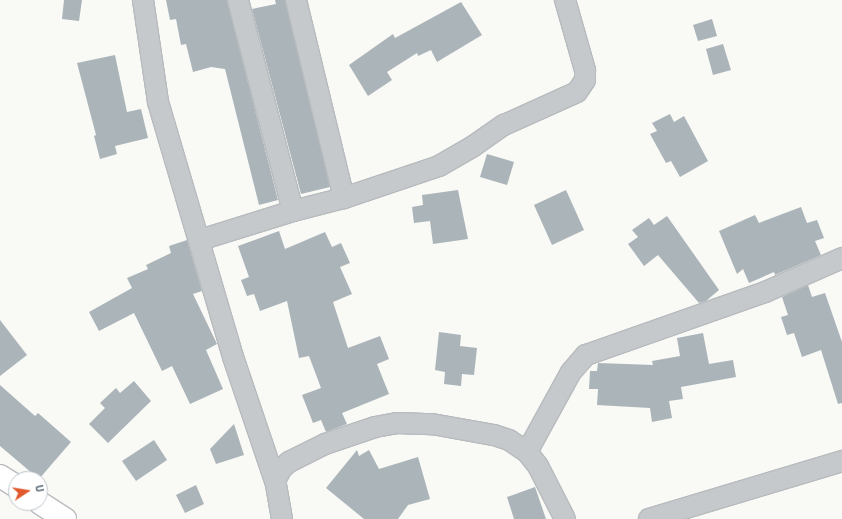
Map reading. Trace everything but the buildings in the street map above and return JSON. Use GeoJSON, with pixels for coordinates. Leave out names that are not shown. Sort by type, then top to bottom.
{"type":"FeatureCollection","features":[{"type":"Feature","properties":{"kind":"highway"},"geometry":{"type":"LineString","coordinates":[[48,507],[65,519]]}},
{"type":"Feature","properties":{"kind":"street"},"geometry":{"type":"LineString","coordinates":[[143,0],[158,102],[200,240],[233,357],[275,481],[282,519]]}},
{"type":"Feature","properties":{"kind":"street"},"geometry":{"type":"LineString","coordinates":[[238,0],[292,211]]}},
{"type":"Feature","properties":{"kind":"street"},"geometry":{"type":"LineString","coordinates":[[296,0],[344,198]]}},
{"type":"Feature","properties":{"kind":"street"},"geometry":{"type":"LineString","coordinates":[[200,240],[292,211],[344,198],[439,166],[472,147],[504,125],[569,97],[581,89],[585,80],[585,70],[565,0]]}},
{"type":"Feature","properties":{"kind":"street"},"geometry":{"type":"LineString","coordinates":[[527,452],[571,372],[586,355],[765,292],[842,258]]}},
{"type":"Feature","properties":{"kind":"street"},"geometry":{"type":"LineString","coordinates":[[275,481],[281,469],[299,455],[375,427],[397,423],[432,424],[494,435],[509,440],[527,452],[538,466],[565,519]]}},
{"type":"Feature","properties":{"kind":"street"},"geometry":{"type":"LineString","coordinates":[[649,519],[842,461]]}}]}
